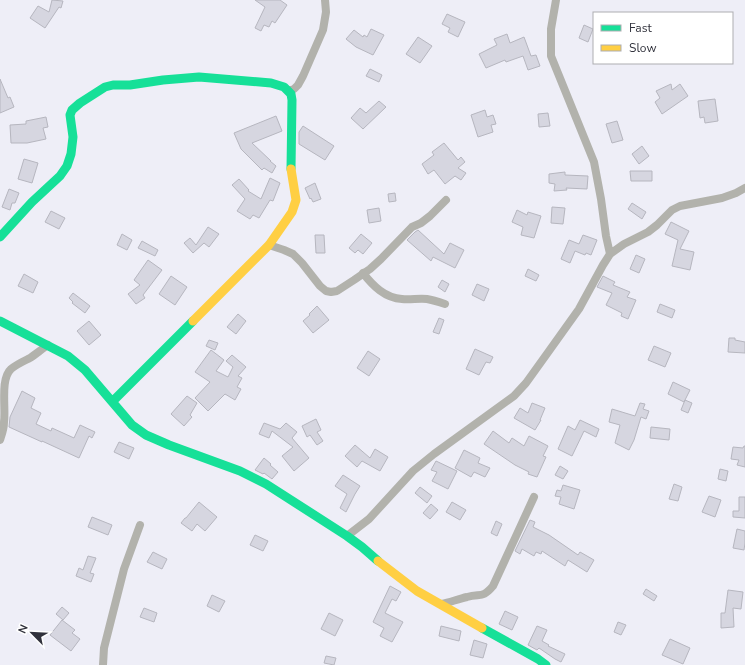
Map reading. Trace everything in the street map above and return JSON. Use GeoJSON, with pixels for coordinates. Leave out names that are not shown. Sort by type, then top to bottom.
{"type":"FeatureCollection","features":[{"type":"Feature","properties":{"kind":"street"},"geometry":{"type":"LineString","coordinates":[[288,91],[294,89],[298,85],[323,30],[326,12],[325,0]]}},
{"type":"Feature","properties":{"kind":"street"},"geometry":{"type":"LineString","coordinates":[[556,0],[551,29],[551,56],[594,162],[610,254]]}},
{"type":"Feature","properties":{"kind":"street"},"geometry":{"type":"LineString","coordinates":[[0,237],[32,202],[60,176],[67,166],[71,154],[73,137],[70,115],[72,110],[80,103],[105,88],[113,85],[130,85],[169,79],[199,77],[271,83],[284,88],[291,94],[291,171],[296,200],[292,212],[268,245],[248,267],[113,401]]}},
{"type":"Feature","properties":{"kind":"street"},"geometry":{"type":"LineString","coordinates":[[347,536],[369,519],[413,471],[514,396],[526,383],[579,309],[610,254],[624,244],[648,232],[672,210],[680,206],[722,198],[745,188]]}},
{"type":"Feature","properties":{"kind":"street"},"geometry":{"type":"LineString","coordinates":[[268,245],[293,254],[320,286],[326,291],[337,291],[381,259],[412,227],[421,223],[430,216],[446,200]]}},
{"type":"Feature","properties":{"kind":"street"},"geometry":{"type":"LineString","coordinates":[[363,273],[376,288],[392,298],[427,299],[446,304]]}},
{"type":"Feature","properties":{"kind":"street"},"geometry":{"type":"LineString","coordinates":[[0,321],[68,356],[85,370],[132,425],[146,435],[240,471],[266,484],[347,536],[383,566],[417,590],[500,638],[539,663]]}},
{"type":"Feature","properties":{"kind":"street"},"geometry":{"type":"LineString","coordinates":[[0,440],[3,434],[5,422],[6,376],[17,364],[31,357],[48,345]]}},
{"type":"Feature","properties":{"kind":"street"},"geometry":{"type":"LineString","coordinates":[[442,604],[469,596],[481,596],[488,592],[493,586],[534,497]]}},
{"type":"Feature","properties":{"kind":"street"},"geometry":{"type":"LineString","coordinates":[[103,665],[104,648],[124,569],[140,525]]}},
{"type":"Feature","properties":{"kind":"building"},"geometry":{"type":"Polygon","coordinates":[[[52,0],[63,1],[61,8],[59,7],[45,28],[30,18],[38,6],[49,12],[52,0]]]}},
{"type":"Feature","properties":{"kind":"building"},"geometry":{"type":"Polygon","coordinates":[[[255,0],[280,0],[287,5],[275,23],[272,21],[269,27],[264,25],[261,31],[255,28],[265,7],[255,0]]]}},
{"type":"Feature","properties":{"kind":"building"},"geometry":{"type":"Polygon","coordinates":[[[447,14],[465,22],[458,37],[448,32],[450,28],[442,24],[447,14]]]}},
{"type":"Feature","properties":{"kind":"building"},"geometry":{"type":"Polygon","coordinates":[[[584,25],[593,29],[588,42],[579,38],[584,25]]]}},
{"type":"Feature","properties":{"kind":"building"},"geometry":{"type":"Polygon","coordinates":[[[371,29],[384,35],[373,55],[356,47],[346,39],[354,30],[363,37],[364,35],[367,37],[371,29]]]}},
{"type":"Feature","properties":{"kind":"building"},"geometry":{"type":"Polygon","coordinates":[[[507,34],[510,43],[524,37],[531,56],[536,55],[540,66],[528,70],[523,56],[506,62],[505,60],[486,68],[479,54],[497,45],[494,39],[507,34]]]}},
{"type":"Feature","properties":{"kind":"building"},"geometry":{"type":"Polygon","coordinates":[[[418,37],[432,46],[420,63],[406,54],[418,37]]]}},
{"type":"Feature","properties":{"kind":"building"},"geometry":{"type":"Polygon","coordinates":[[[370,69],[382,75],[379,82],[366,76],[370,69]]]}},
{"type":"Feature","properties":{"kind":"building"},"geometry":{"type":"Polygon","coordinates":[[[0,79],[8,98],[10,97],[14,107],[0,113],[0,79]]]}},
{"type":"Feature","properties":{"kind":"building"},"geometry":{"type":"Polygon","coordinates":[[[671,84],[672,90],[680,84],[688,96],[662,114],[655,102],[660,98],[656,91],[671,84]]]}},
{"type":"Feature","properties":{"kind":"building"},"geometry":{"type":"Polygon","coordinates":[[[715,99],[718,121],[705,123],[704,117],[700,118],[698,101],[715,99]]]}},
{"type":"Feature","properties":{"kind":"building"},"geometry":{"type":"Polygon","coordinates":[[[379,101],[386,107],[363,129],[351,118],[360,108],[366,113],[379,101]]]}},
{"type":"Feature","properties":{"kind":"building"},"geometry":{"type":"Polygon","coordinates":[[[485,110],[487,117],[493,115],[496,124],[491,125],[493,132],[478,137],[471,115],[485,110]]]}},
{"type":"Feature","properties":{"kind":"building"},"geometry":{"type":"Polygon","coordinates":[[[548,113],[550,126],[539,127],[538,114],[548,113]]]}},
{"type":"Feature","properties":{"kind":"building"},"geometry":{"type":"Polygon","coordinates":[[[276,116],[282,131],[252,143],[276,166],[272,173],[264,168],[262,170],[241,149],[234,133],[276,116]]]}},
{"type":"Feature","properties":{"kind":"building"},"geometry":{"type":"Polygon","coordinates":[[[46,117],[48,127],[43,128],[46,139],[27,143],[11,143],[10,125],[26,124],[26,121],[46,117]]]}},
{"type":"Feature","properties":{"kind":"building"},"geometry":{"type":"Polygon","coordinates":[[[617,121],[623,140],[612,143],[606,124],[617,121]]]}},
{"type":"Feature","properties":{"kind":"building"},"geometry":{"type":"Polygon","coordinates":[[[303,126],[334,146],[325,160],[299,144],[299,132],[303,126]]]}},
{"type":"Feature","properties":{"kind":"building"},"geometry":{"type":"Polygon","coordinates":[[[444,143],[458,160],[461,157],[465,162],[458,168],[466,173],[461,180],[455,176],[445,184],[434,170],[428,174],[422,164],[434,155],[432,152],[444,143]]]}},
{"type":"Feature","properties":{"kind":"building"},"geometry":{"type":"Polygon","coordinates":[[[642,146],[649,156],[639,164],[632,154],[642,146]]]}},
{"type":"Feature","properties":{"kind":"building"},"geometry":{"type":"Polygon","coordinates":[[[24,159],[38,163],[32,183],[18,179],[24,159]]]}},
{"type":"Feature","properties":{"kind":"building"},"geometry":{"type":"Polygon","coordinates":[[[630,171],[652,171],[652,181],[631,181],[630,171]]]}},
{"type":"Feature","properties":{"kind":"building"},"geometry":{"type":"Polygon","coordinates":[[[565,172],[565,175],[588,176],[587,189],[566,188],[567,190],[554,191],[555,184],[549,183],[549,174],[565,172]]]}},
{"type":"Feature","properties":{"kind":"building"},"geometry":{"type":"Polygon","coordinates":[[[270,178],[280,183],[273,201],[270,200],[259,218],[253,215],[250,219],[237,211],[245,199],[232,185],[239,179],[249,190],[248,191],[261,199],[270,178]]]}},
{"type":"Feature","properties":{"kind":"building"},"geometry":{"type":"Polygon","coordinates":[[[315,183],[321,199],[313,202],[305,188],[315,183]]]}},
{"type":"Feature","properties":{"kind":"building"},"geometry":{"type":"Polygon","coordinates":[[[9,189],[19,193],[15,203],[12,203],[10,210],[2,207],[9,189]]]}},
{"type":"Feature","properties":{"kind":"building"},"geometry":{"type":"Polygon","coordinates":[[[395,193],[396,201],[389,202],[388,194],[395,193]]]}},
{"type":"Feature","properties":{"kind":"building"},"geometry":{"type":"Polygon","coordinates":[[[632,203],[646,212],[642,219],[628,209],[632,203]]]}},
{"type":"Feature","properties":{"kind":"building"},"geometry":{"type":"Polygon","coordinates":[[[552,207],[565,208],[563,224],[551,223],[552,207]]]}},
{"type":"Feature","properties":{"kind":"building"},"geometry":{"type":"Polygon","coordinates":[[[379,208],[381,221],[369,223],[367,210],[379,208]]]}},
{"type":"Feature","properties":{"kind":"building"},"geometry":{"type":"Polygon","coordinates":[[[517,210],[527,215],[528,212],[541,216],[534,238],[521,235],[523,227],[512,222],[517,210]]]}},
{"type":"Feature","properties":{"kind":"building"},"geometry":{"type":"Polygon","coordinates":[[[51,211],[65,218],[59,229],[45,222],[51,211]]]}},
{"type":"Feature","properties":{"kind":"building"},"geometry":{"type":"Polygon","coordinates":[[[671,222],[689,231],[680,249],[694,252],[690,270],[672,266],[678,240],[665,234],[671,222]]]}},
{"type":"Feature","properties":{"kind":"building"},"geometry":{"type":"Polygon","coordinates":[[[208,227],[219,234],[209,247],[204,243],[193,253],[184,243],[190,238],[196,245],[208,227]]]}},
{"type":"Feature","properties":{"kind":"building"},"geometry":{"type":"Polygon","coordinates":[[[418,230],[444,254],[450,243],[464,250],[455,268],[433,257],[431,261],[407,240],[418,230]]]}},
{"type":"Feature","properties":{"kind":"building"},"geometry":{"type":"Polygon","coordinates":[[[122,234],[132,240],[127,250],[117,245],[122,234]]]}},
{"type":"Feature","properties":{"kind":"building"},"geometry":{"type":"Polygon","coordinates":[[[361,234],[372,243],[363,254],[358,250],[355,253],[349,248],[361,234]]]}},
{"type":"Feature","properties":{"kind":"building"},"geometry":{"type":"Polygon","coordinates":[[[315,235],[324,235],[325,253],[316,253],[315,235]]]}},
{"type":"Feature","properties":{"kind":"building"},"geometry":{"type":"Polygon","coordinates":[[[583,235],[597,240],[591,255],[586,253],[585,255],[575,251],[570,263],[561,259],[569,240],[579,244],[583,235]]]}},
{"type":"Feature","properties":{"kind":"building"},"geometry":{"type":"Polygon","coordinates":[[[142,241],[158,250],[155,256],[138,248],[142,241]]]}},
{"type":"Feature","properties":{"kind":"building"},"geometry":{"type":"Polygon","coordinates":[[[636,255],[645,259],[639,273],[630,269],[636,255]]]}},
{"type":"Feature","properties":{"kind":"building"},"geometry":{"type":"Polygon","coordinates":[[[148,260],[162,270],[143,295],[145,298],[136,304],[128,294],[140,285],[134,280],[148,260]]]}},
{"type":"Feature","properties":{"kind":"building"},"geometry":{"type":"Polygon","coordinates":[[[528,269],[539,275],[536,281],[525,276],[528,269]]]}},
{"type":"Feature","properties":{"kind":"building"},"geometry":{"type":"Polygon","coordinates":[[[24,274],[38,282],[33,293],[18,286],[24,274]]]}},
{"type":"Feature","properties":{"kind":"building"},"geometry":{"type":"Polygon","coordinates":[[[171,276],[187,287],[175,305],[159,294],[171,276]]]}},
{"type":"Feature","properties":{"kind":"building"},"geometry":{"type":"Polygon","coordinates":[[[603,276],[615,282],[613,285],[630,292],[627,297],[636,300],[628,319],[621,316],[622,313],[606,305],[612,293],[597,287],[603,276]]]}},
{"type":"Feature","properties":{"kind":"building"},"geometry":{"type":"Polygon","coordinates":[[[442,280],[449,284],[445,292],[438,287],[442,280]]]}},
{"type":"Feature","properties":{"kind":"building"},"geometry":{"type":"Polygon","coordinates":[[[477,284],[489,289],[484,301],[472,295],[477,284]]]}},
{"type":"Feature","properties":{"kind":"building"},"geometry":{"type":"Polygon","coordinates":[[[73,293],[90,306],[85,313],[72,303],[73,302],[69,298],[73,293]]]}},
{"type":"Feature","properties":{"kind":"building"},"geometry":{"type":"Polygon","coordinates":[[[660,304],[675,310],[672,318],[657,312],[660,304]]]}},
{"type":"Feature","properties":{"kind":"building"},"geometry":{"type":"Polygon","coordinates":[[[317,306],[329,320],[313,333],[303,321],[317,306]]]}},
{"type":"Feature","properties":{"kind":"building"},"geometry":{"type":"Polygon","coordinates":[[[238,314],[246,321],[236,334],[227,327],[238,314]]]}},
{"type":"Feature","properties":{"kind":"building"},"geometry":{"type":"Polygon","coordinates":[[[439,318],[444,320],[439,334],[433,332],[439,318]]]}},
{"type":"Feature","properties":{"kind":"building"},"geometry":{"type":"Polygon","coordinates":[[[89,321],[101,335],[89,345],[77,331],[89,321]]]}},
{"type":"Feature","properties":{"kind":"building"},"geometry":{"type":"Polygon","coordinates":[[[729,338],[735,338],[735,340],[745,342],[745,353],[728,352],[729,338]]]}},
{"type":"Feature","properties":{"kind":"building"},"geometry":{"type":"Polygon","coordinates":[[[209,340],[218,343],[215,350],[206,346],[209,340]]]}},
{"type":"Feature","properties":{"kind":"building"},"geometry":{"type":"Polygon","coordinates":[[[654,346],[671,353],[665,367],[648,360],[654,346]]]}},
{"type":"Feature","properties":{"kind":"building"},"geometry":{"type":"Polygon","coordinates":[[[475,349],[493,357],[490,363],[486,362],[479,375],[466,369],[475,349]]]}},
{"type":"Feature","properties":{"kind":"building"},"geometry":{"type":"Polygon","coordinates":[[[211,350],[224,360],[216,371],[228,377],[233,367],[226,361],[232,355],[246,367],[238,376],[242,378],[237,387],[241,389],[235,400],[225,394],[208,411],[195,398],[210,382],[195,372],[211,350]]]}},
{"type":"Feature","properties":{"kind":"building"},"geometry":{"type":"Polygon","coordinates":[[[368,351],[380,359],[369,376],[357,368],[368,351]]]}},
{"type":"Feature","properties":{"kind":"building"},"geometry":{"type":"Polygon","coordinates":[[[673,382],[690,390],[684,402],[668,394],[673,382]]]}},
{"type":"Feature","properties":{"kind":"building"},"geometry":{"type":"Polygon","coordinates":[[[22,391],[35,398],[31,408],[41,413],[36,424],[51,431],[52,428],[74,438],[80,425],[95,432],[92,438],[89,436],[79,458],[9,427],[10,417],[22,391]]]}},
{"type":"Feature","properties":{"kind":"building"},"geometry":{"type":"Polygon","coordinates":[[[187,396],[197,403],[190,415],[192,417],[184,426],[171,414],[187,396]]]}},
{"type":"Feature","properties":{"kind":"building"},"geometry":{"type":"Polygon","coordinates":[[[685,400],[692,403],[688,413],[681,410],[685,400]]]}},
{"type":"Feature","properties":{"kind":"building"},"geometry":{"type":"Polygon","coordinates":[[[532,403],[545,408],[541,420],[535,430],[514,418],[520,408],[528,413],[532,403]]]}},
{"type":"Feature","properties":{"kind":"building"},"geometry":{"type":"Polygon","coordinates":[[[640,403],[645,404],[643,409],[649,411],[646,419],[641,417],[634,440],[629,450],[615,443],[620,425],[609,422],[612,409],[635,416],[640,403]]]}},
{"type":"Feature","properties":{"kind":"building"},"geometry":{"type":"Polygon","coordinates":[[[316,419],[321,430],[317,432],[323,441],[317,445],[310,435],[307,437],[302,426],[316,419]]]}},
{"type":"Feature","properties":{"kind":"building"},"geometry":{"type":"Polygon","coordinates":[[[580,420],[599,429],[596,437],[584,431],[572,456],[558,449],[568,426],[575,430],[580,420]]]}},
{"type":"Feature","properties":{"kind":"building"},"geometry":{"type":"Polygon","coordinates":[[[264,423],[280,429],[286,423],[297,432],[292,438],[309,458],[294,471],[282,456],[293,447],[272,431],[269,438],[259,434],[264,423]]]}},
{"type":"Feature","properties":{"kind":"building"},"geometry":{"type":"Polygon","coordinates":[[[651,427],[670,429],[669,440],[650,438],[651,427]]]}},
{"type":"Feature","properties":{"kind":"building"},"geometry":{"type":"Polygon","coordinates":[[[493,431],[509,443],[512,438],[524,446],[529,436],[548,446],[543,456],[546,457],[537,477],[528,474],[529,472],[515,465],[484,444],[493,431]]]}},
{"type":"Feature","properties":{"kind":"building"},"geometry":{"type":"Polygon","coordinates":[[[119,442],[134,448],[129,459],[114,452],[119,442]]]}},
{"type":"Feature","properties":{"kind":"building"},"geometry":{"type":"Polygon","coordinates":[[[355,445],[370,458],[375,449],[388,457],[380,471],[362,461],[357,467],[345,456],[355,445]]]}},
{"type":"Feature","properties":{"kind":"building"},"geometry":{"type":"Polygon","coordinates":[[[744,446],[745,467],[737,465],[739,460],[731,459],[733,447],[743,448],[744,446]]]}},
{"type":"Feature","properties":{"kind":"building"},"geometry":{"type":"Polygon","coordinates":[[[464,450],[480,458],[478,463],[490,468],[485,477],[474,472],[471,477],[455,468],[464,450]]]}},
{"type":"Feature","properties":{"kind":"building"},"geometry":{"type":"Polygon","coordinates":[[[264,458],[278,472],[272,479],[264,473],[263,474],[255,470],[264,458]]]}},
{"type":"Feature","properties":{"kind":"building"},"geometry":{"type":"Polygon","coordinates":[[[436,461],[457,471],[448,489],[432,481],[437,472],[431,470],[436,461]]]}},
{"type":"Feature","properties":{"kind":"building"},"geometry":{"type":"Polygon","coordinates":[[[560,466],[568,471],[563,479],[555,475],[560,466]]]}},
{"type":"Feature","properties":{"kind":"building"},"geometry":{"type":"Polygon","coordinates":[[[720,469],[728,471],[726,481],[718,479],[720,469]]]}},
{"type":"Feature","properties":{"kind":"building"},"geometry":{"type":"Polygon","coordinates":[[[343,475],[360,486],[346,512],[340,508],[347,494],[335,486],[343,475]]]}},
{"type":"Feature","properties":{"kind":"building"},"geometry":{"type":"Polygon","coordinates":[[[674,484],[682,487],[678,501],[669,499],[674,484]]]}},
{"type":"Feature","properties":{"kind":"building"},"geometry":{"type":"Polygon","coordinates":[[[563,485],[580,490],[574,509],[559,504],[561,497],[555,496],[557,490],[561,491],[563,485]]]}},
{"type":"Feature","properties":{"kind":"building"},"geometry":{"type":"Polygon","coordinates":[[[420,487],[432,496],[427,503],[415,493],[420,487]]]}},
{"type":"Feature","properties":{"kind":"building"},"geometry":{"type":"Polygon","coordinates":[[[709,496],[721,500],[715,517],[702,512],[709,496]]]}},
{"type":"Feature","properties":{"kind":"building"},"geometry":{"type":"Polygon","coordinates":[[[739,497],[745,497],[745,518],[733,517],[733,511],[739,511],[739,497]]]}},
{"type":"Feature","properties":{"kind":"building"},"geometry":{"type":"Polygon","coordinates":[[[199,502],[217,517],[205,531],[197,524],[192,531],[181,523],[199,502]]]}},
{"type":"Feature","properties":{"kind":"building"},"geometry":{"type":"Polygon","coordinates":[[[452,502],[466,510],[460,520],[446,512],[452,502]]]}},
{"type":"Feature","properties":{"kind":"building"},"geometry":{"type":"Polygon","coordinates":[[[431,504],[438,510],[430,519],[423,513],[431,504]]]}},
{"type":"Feature","properties":{"kind":"building"},"geometry":{"type":"Polygon","coordinates":[[[92,517],[112,525],[108,535],[88,527],[92,517]]]}},
{"type":"Feature","properties":{"kind":"building"},"geometry":{"type":"Polygon","coordinates":[[[530,520],[535,522],[533,527],[549,535],[578,555],[580,552],[594,560],[587,572],[568,560],[565,566],[542,551],[541,554],[536,552],[534,556],[522,549],[520,554],[515,551],[530,520]]]}},
{"type":"Feature","properties":{"kind":"building"},"geometry":{"type":"Polygon","coordinates":[[[496,521],[502,524],[497,536],[491,533],[496,521]]]}},
{"type":"Feature","properties":{"kind":"building"},"geometry":{"type":"Polygon","coordinates":[[[737,529],[745,531],[744,550],[733,548],[737,529]]]}},
{"type":"Feature","properties":{"kind":"building"},"geometry":{"type":"Polygon","coordinates":[[[255,535],[268,541],[263,551],[250,545],[255,535]]]}},
{"type":"Feature","properties":{"kind":"building"},"geometry":{"type":"Polygon","coordinates":[[[153,552],[167,559],[162,569],[147,562],[153,552]]]}},
{"type":"Feature","properties":{"kind":"building"},"geometry":{"type":"Polygon","coordinates":[[[88,556],[96,558],[90,573],[94,574],[91,582],[76,576],[79,568],[83,570],[88,556]]]}},
{"type":"Feature","properties":{"kind":"building"},"geometry":{"type":"Polygon","coordinates":[[[390,586],[401,592],[396,601],[392,599],[385,613],[403,622],[392,642],[380,636],[384,628],[373,622],[390,586]]]}},
{"type":"Feature","properties":{"kind":"building"},"geometry":{"type":"Polygon","coordinates":[[[646,589],[657,596],[654,601],[643,594],[646,589]]]}},
{"type":"Feature","properties":{"kind":"building"},"geometry":{"type":"Polygon","coordinates":[[[728,590],[743,592],[741,609],[733,608],[734,627],[721,628],[721,613],[725,613],[728,590]]]}},
{"type":"Feature","properties":{"kind":"building"},"geometry":{"type":"Polygon","coordinates":[[[212,595],[225,601],[219,612],[207,606],[212,595]]]}},
{"type":"Feature","properties":{"kind":"building"},"geometry":{"type":"Polygon","coordinates":[[[62,607],[69,613],[63,620],[56,614],[62,607]]]}},
{"type":"Feature","properties":{"kind":"building"},"geometry":{"type":"Polygon","coordinates":[[[144,608],[157,613],[154,622],[140,617],[144,608]]]}},
{"type":"Feature","properties":{"kind":"building"},"geometry":{"type":"Polygon","coordinates":[[[505,611],[518,617],[512,630],[499,624],[505,611]]]}},
{"type":"Feature","properties":{"kind":"building"},"geometry":{"type":"Polygon","coordinates":[[[329,613],[343,620],[335,636],[321,629],[329,613]]]}},
{"type":"Feature","properties":{"kind":"building"},"geometry":{"type":"Polygon","coordinates":[[[62,620],[75,630],[72,633],[80,639],[71,651],[50,635],[62,620]]]}},
{"type":"Feature","properties":{"kind":"building"},"geometry":{"type":"Polygon","coordinates":[[[618,622],[626,625],[621,635],[614,632],[618,622]]]}},
{"type":"Feature","properties":{"kind":"building"},"geometry":{"type":"Polygon","coordinates":[[[441,626],[461,631],[459,641],[439,636],[441,626]]]}},
{"type":"Feature","properties":{"kind":"building"},"geometry":{"type":"Polygon","coordinates":[[[537,626],[547,630],[542,641],[549,645],[548,646],[565,654],[561,662],[539,648],[537,650],[528,645],[537,626]]]}},
{"type":"Feature","properties":{"kind":"building"},"geometry":{"type":"Polygon","coordinates":[[[670,639],[690,648],[683,664],[662,655],[670,639]]]}},
{"type":"Feature","properties":{"kind":"building"},"geometry":{"type":"Polygon","coordinates":[[[474,640],[487,644],[483,658],[470,655],[474,640]]]}},
{"type":"Feature","properties":{"kind":"building"},"geometry":{"type":"Polygon","coordinates":[[[326,656],[336,658],[334,665],[324,663],[326,656]]]}},
{"type":"Feature","properties":{"kind":"traffic: fast"},"geometry":{"type":"LineString","coordinates":[[0,237],[32,202],[60,176],[67,166],[71,154],[73,137],[70,115],[72,110],[105,87],[113,85],[130,85],[199,77],[271,83],[284,87],[291,94],[292,100],[291,169]]}},
{"type":"Feature","properties":{"kind":"traffic: fast"},"geometry":{"type":"LineString","coordinates":[[0,321],[68,356],[85,370],[132,425],[146,435],[240,471],[266,484],[347,536],[378,561]]}},
{"type":"Feature","properties":{"kind":"traffic: fast"},"geometry":{"type":"LineString","coordinates":[[113,401],[193,321]]}},
{"type":"Feature","properties":{"kind":"traffic: fast"},"geometry":{"type":"LineString","coordinates":[[482,628],[546,665]]}},
{"type":"Feature","properties":{"kind":"traffic: slow"},"geometry":{"type":"LineString","coordinates":[[193,321],[269,245],[292,212],[296,200],[291,169]]}},
{"type":"Feature","properties":{"kind":"traffic: slow"},"geometry":{"type":"LineString","coordinates":[[378,561],[417,591],[482,628]]}}]}
